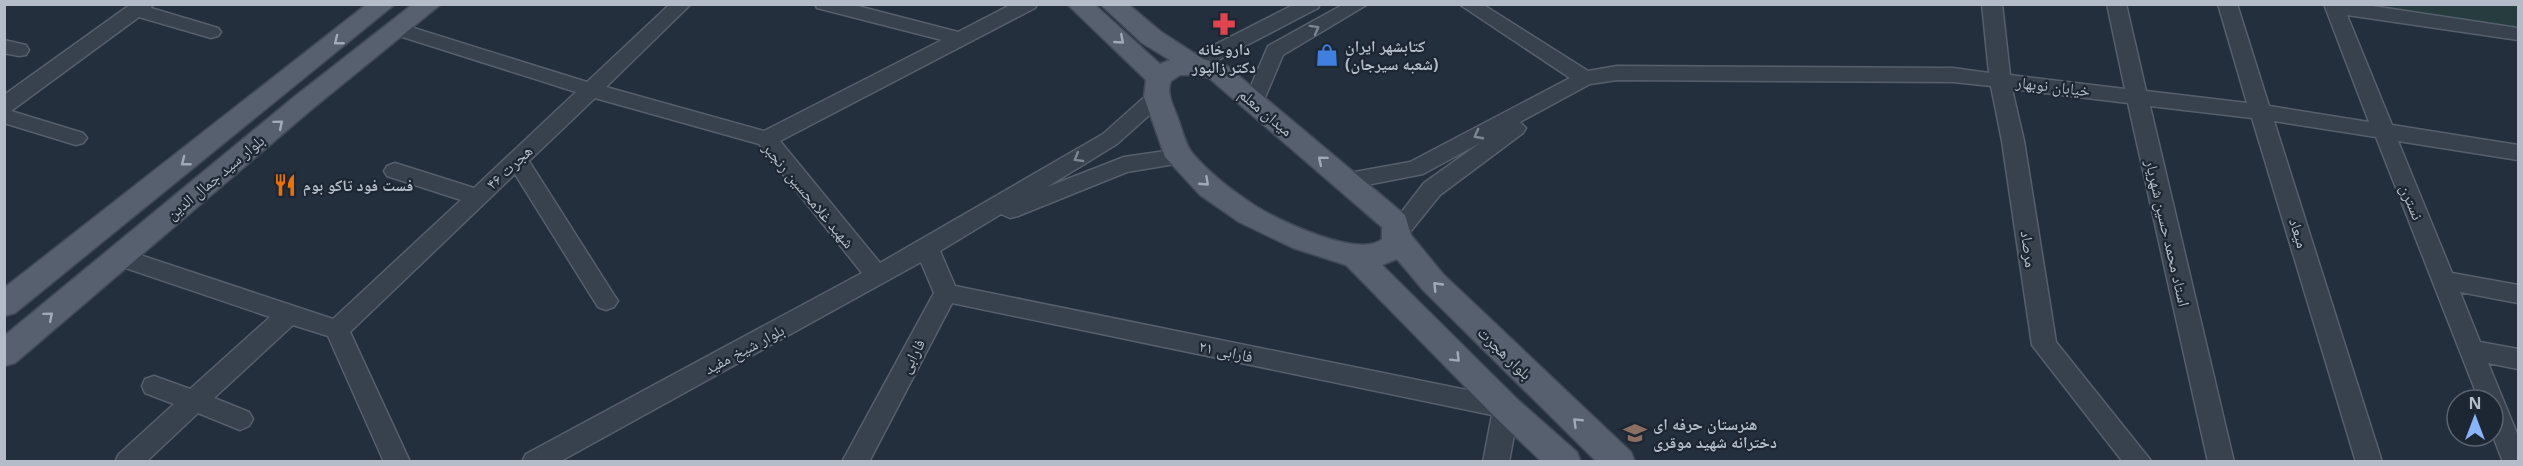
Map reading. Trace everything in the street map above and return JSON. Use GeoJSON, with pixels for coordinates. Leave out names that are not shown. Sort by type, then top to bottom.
{"type":"FeatureCollection","features":[{"type":"Feature","properties":{"kind":"main road","name":"بلوار سید جمال الدین"},"geometry":{"type":"LineString","coordinates":[[4,354],[429,4]]}},
{"type":"Feature","properties":{"kind":"main road"},"geometry":{"type":"LineString","coordinates":[[1079,4],[1130,48],[1158,87],[1179,157],[1210,188],[1249,215],[1303,240],[1356,257],[1381,255],[1391,249],[1398,235]]}},
{"type":"Feature","properties":{"kind":"main road"},"geometry":{"type":"LineString","coordinates":[[1112,4],[1151,37],[1194,64]]}},
{"type":"Feature","properties":{"kind":"main road","name":"بلوار سید جمال الدین"},"geometry":{"type":"LineString","coordinates":[[4,305],[378,5]]}},
{"type":"Feature","properties":{"kind":"main road"},"geometry":{"type":"LineString","coordinates":[[1158,87],[1174,68],[1194,64]]}},
{"type":"Feature","properties":{"kind":"main road","name":"میدان معلم"},"geometry":{"type":"LineString","coordinates":[[1194,64],[1218,72],[1254,102],[1395,222],[1398,235]]}},
{"type":"Feature","properties":{"kind":"main road","name":"بلوار هجرت"},"geometry":{"type":"LineString","coordinates":[[1398,235],[1433,282],[1619,462]]}},
{"type":"Feature","properties":{"kind":"main road"},"geometry":{"type":"LineString","coordinates":[[1356,257],[1506,408],[1565,462]]}},
{"type":"Feature","properties":{"kind":"street","name":"هجرت ۴۶"},"geometry":{"type":"LineString","coordinates":[[337,330],[682,4]]}},
{"type":"Feature","properties":{"kind":"street"},"geometry":{"type":"LineString","coordinates":[[824,4],[961,39]]}},
{"type":"Feature","properties":{"kind":"street"},"geometry":{"type":"LineString","coordinates":[[766,139],[1028,4]]}},
{"type":"Feature","properties":{"kind":"street"},"geometry":{"type":"LineString","coordinates":[[1194,64],[1255,35],[1311,4]]}},
{"type":"Feature","properties":{"kind":"street"},"geometry":{"type":"LineString","coordinates":[[1254,102],[1275,51],[1359,4]]}},
{"type":"Feature","properties":{"kind":"street","name":"مرصاد"},"geometry":{"type":"LineString","coordinates":[[1992,4],[2000,80],[2013,141],[2044,345],[2139,462]]}},
{"type":"Feature","properties":{"kind":"street","name":"استاد محمد حسین شهریار"},"geometry":{"type":"LineString","coordinates":[[2116,4],[2221,462]]}},
{"type":"Feature","properties":{"kind":"street","name":"میعاد"},"geometry":{"type":"LineString","coordinates":[[2227,4],[2368,462]]}},
{"type":"Feature","properties":{"kind":"street"},"geometry":{"type":"LineString","coordinates":[[2334,6],[2518,34]]}},
{"type":"Feature","properties":{"kind":"street","name":"نسترن"},"geometry":{"type":"LineString","coordinates":[[2334,6],[2486,388]]}},
{"type":"Feature","properties":{"kind":"street"},"geometry":{"type":"LineString","coordinates":[[4,106],[141,7],[211,32]]}},
{"type":"Feature","properties":{"kind":"street"},"geometry":{"type":"LineString","coordinates":[[1481,7],[1585,78]]}},
{"type":"Feature","properties":{"kind":"street","name":"شهید غلامحسین رنجبر"},"geometry":{"type":"LineString","coordinates":[[397,29],[591,90],[766,139],[878,276]]}},
{"type":"Feature","properties":{"kind":"street"},"geometry":{"type":"LineString","coordinates":[[1255,35],[1261,45],[1275,51]]}},
{"type":"Feature","properties":{"kind":"street","name":"خیابان نوبهار"},"geometry":{"type":"LineString","coordinates":[[1585,78],[1640,74],[1953,75],[2262,112],[2383,129],[2518,152]]}},
{"type":"Feature","properties":{"kind":"street"},"geometry":{"type":"LineString","coordinates":[[1346,180],[1415,169],[1585,78]]}},
{"type":"Feature","properties":{"kind":"street"},"geometry":{"type":"LineString","coordinates":[[1398,235],[1432,189],[1585,78]]}},
{"type":"Feature","properties":{"kind":"street"},"geometry":{"type":"LineString","coordinates":[[950,234],[1110,139],[1158,87]]}},
{"type":"Feature","properties":{"kind":"street"},"geometry":{"type":"LineString","coordinates":[[4,116],[76,138]]}},
{"type":"Feature","properties":{"kind":"street"},"geometry":{"type":"LineString","coordinates":[[1110,139],[1120,149],[1124,165]]}},
{"type":"Feature","properties":{"kind":"street"},"geometry":{"type":"LineString","coordinates":[[950,234],[1124,165],[1179,157]]}},
{"type":"Feature","properties":{"kind":"street"},"geometry":{"type":"LineString","coordinates":[[517,160],[606,302]]}},
{"type":"Feature","properties":{"kind":"street"},"geometry":{"type":"LineString","coordinates":[[1415,169],[1418,177],[1432,189]]}},
{"type":"Feature","properties":{"kind":"street"},"geometry":{"type":"LineString","coordinates":[[396,171],[478,197]]}},
{"type":"Feature","properties":{"kind":"street","name":"بلوار شیخ مفید"},"geometry":{"type":"LineString","coordinates":[[535,462],[878,276],[950,234]]}},
{"type":"Feature","properties":{"kind":"street"},"geometry":{"type":"LineString","coordinates":[[927,248],[946,293]]}},
{"type":"Feature","properties":{"kind":"street"},"geometry":{"type":"LineString","coordinates":[[119,257],[337,330],[397,462]]}},
{"type":"Feature","properties":{"kind":"street"},"geometry":{"type":"LineString","coordinates":[[2444,280],[2518,294]]}},
{"type":"Feature","properties":{"kind":"street","name":"فارابی ۲۱"},"geometry":{"type":"LineString","coordinates":[[946,293],[1506,408]]}},
{"type":"Feature","properties":{"kind":"street","name":"فارابی"},"geometry":{"type":"LineString","coordinates":[[855,462],[946,293]]}},
{"type":"Feature","properties":{"kind":"street"},"geometry":{"type":"LineString","coordinates":[[128,462],[289,314]]}},
{"type":"Feature","properties":{"kind":"street"},"geometry":{"type":"LineString","coordinates":[[2471,350],[2518,359]]}},
{"type":"Feature","properties":{"kind":"street"},"geometry":{"type":"LineString","coordinates":[[154,386],[240,419]]}},
{"type":"Feature","properties":{"kind":"street"},"geometry":{"type":"LineString","coordinates":[[1496,462],[1506,408]]}},
{"type":"Feature","properties":{"kind":"street"},"geometry":{"type":"LineString","coordinates":[[2505,435],[2516,462]]}},
{"type":"Feature","properties":{"kind":"green space"},"geometry":{"type":"Polygon","coordinates":[[[2518,5],[2518,31],[2352,6],[2518,5]]]}},
{"type":"Feature","properties":{"kind":"place","name":"داروخانه دکتر زالپور"},"geometry":{"type":"Point","coordinates":[1224,24]}},
{"type":"Feature","properties":{"kind":"place","name":"کتابشهر ایران (شعبه سیرجان)"},"geometry":{"type":"Point","coordinates":[1327,55]}},
{"type":"Feature","properties":{"kind":"place","name":"فست فود تاکو بوم"},"geometry":{"type":"Point","coordinates":[285,185]}},
{"type":"Feature","properties":{"kind":"place","name":"هنرستان حرفه ای دخترانه شهید موقری"},"geometry":{"type":"Point","coordinates":[1635,433]}}]}
